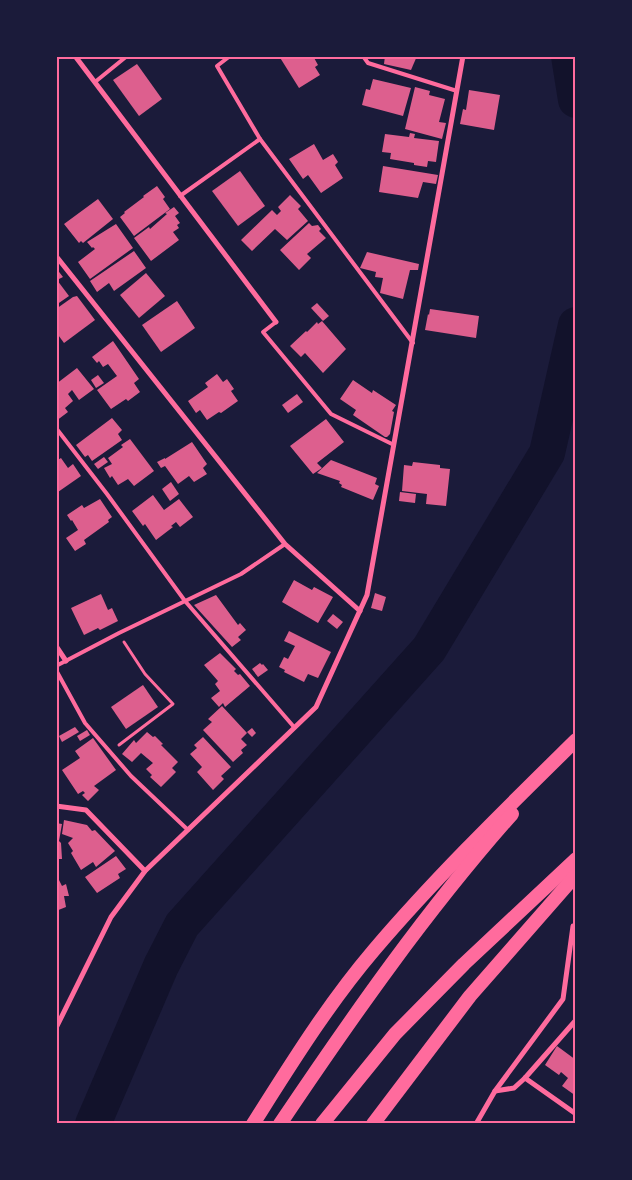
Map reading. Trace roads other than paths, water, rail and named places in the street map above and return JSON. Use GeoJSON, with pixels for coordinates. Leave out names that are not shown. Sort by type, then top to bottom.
{"type":"FeatureCollection","features":[{"type":"Feature","properties":{"kind":"highway"},"geometry":{"type":"LineString","coordinates":[[280,1124],[418,928],[473,858],[576,741]]}},
{"type":"Feature","properties":{"kind":"highway"},"geometry":{"type":"LineString","coordinates":[[253,1124],[333,1003],[374,950],[486,829],[576,741]]}},
{"type":"Feature","properties":{"kind":"highway"},"geometry":{"type":"LineString","coordinates":[[322,1124],[395,1034],[464,964],[576,859]]}},
{"type":"Feature","properties":{"kind":"highway"},"geometry":{"type":"LineString","coordinates":[[373,1124],[470,996],[576,875]]}},
{"type":"Feature","properties":{"kind":"street"},"geometry":{"type":"LineString","coordinates":[[76,56],[276,322]]}},
{"type":"Feature","properties":{"kind":"street"},"geometry":{"type":"LineString","coordinates":[[56,1028],[111,917],[145,871],[316,707],[367,595],[463,56]]}},
{"type":"Feature","properties":{"kind":"street"},"geometry":{"type":"LineString","coordinates":[[56,256],[285,544],[360,611]]}},
{"type":"Feature","properties":{"kind":"street"},"geometry":{"type":"LineString","coordinates":[[56,646],[66,661]]}},
{"type":"Feature","properties":{"kind":"street"},"geometry":{"type":"LineString","coordinates":[[56,806],[86,810],[145,871]]}},
{"type":"Feature","properties":{"kind":"street"},"geometry":{"type":"LineString","coordinates":[[476,1124],[496,1091],[563,999],[573,926]]}},
{"type":"Feature","properties":{"kind":"street"},"geometry":{"type":"LineString","coordinates":[[496,1091],[514,1088],[576,1020]]}},
{"type":"Feature","properties":{"kind":"street"},"geometry":{"type":"LineString","coordinates":[[525,1078],[576,1114]]}},
{"type":"Feature","properties":{"kind":"lane"},"geometry":{"type":"LineString","coordinates":[[95,82],[127,56]]}},
{"type":"Feature","properties":{"kind":"lane"},"geometry":{"type":"LineString","coordinates":[[230,56],[217,66],[260,140],[412,342]]}},
{"type":"Feature","properties":{"kind":"lane"},"geometry":{"type":"LineString","coordinates":[[363,56],[368,63],[457,90]]}},
{"type":"Feature","properties":{"kind":"lane"},"geometry":{"type":"LineString","coordinates":[[180,196],[260,140]]}},
{"type":"Feature","properties":{"kind":"lane"},"geometry":{"type":"LineString","coordinates":[[276,322],[263,332],[331,414],[394,445]]}},
{"type":"Feature","properties":{"kind":"lane"},"geometry":{"type":"LineString","coordinates":[[56,428],[185,601],[294,727]]}},
{"type":"Feature","properties":{"kind":"lane"},"geometry":{"type":"LineString","coordinates":[[188,830],[131,776],[85,724],[56,668],[118,634],[241,574],[285,544]]}},
{"type":"Feature","properties":{"kind":"waterway"},"geometry":{"type":"LineString","coordinates":[[569,56],[576,100]]}},
{"type":"Feature","properties":{"kind":"waterway"},"geometry":{"type":"LineString","coordinates":[[93,1124],[161,966],[182,925],[429,649],[547,453],[576,325]]}}]}
